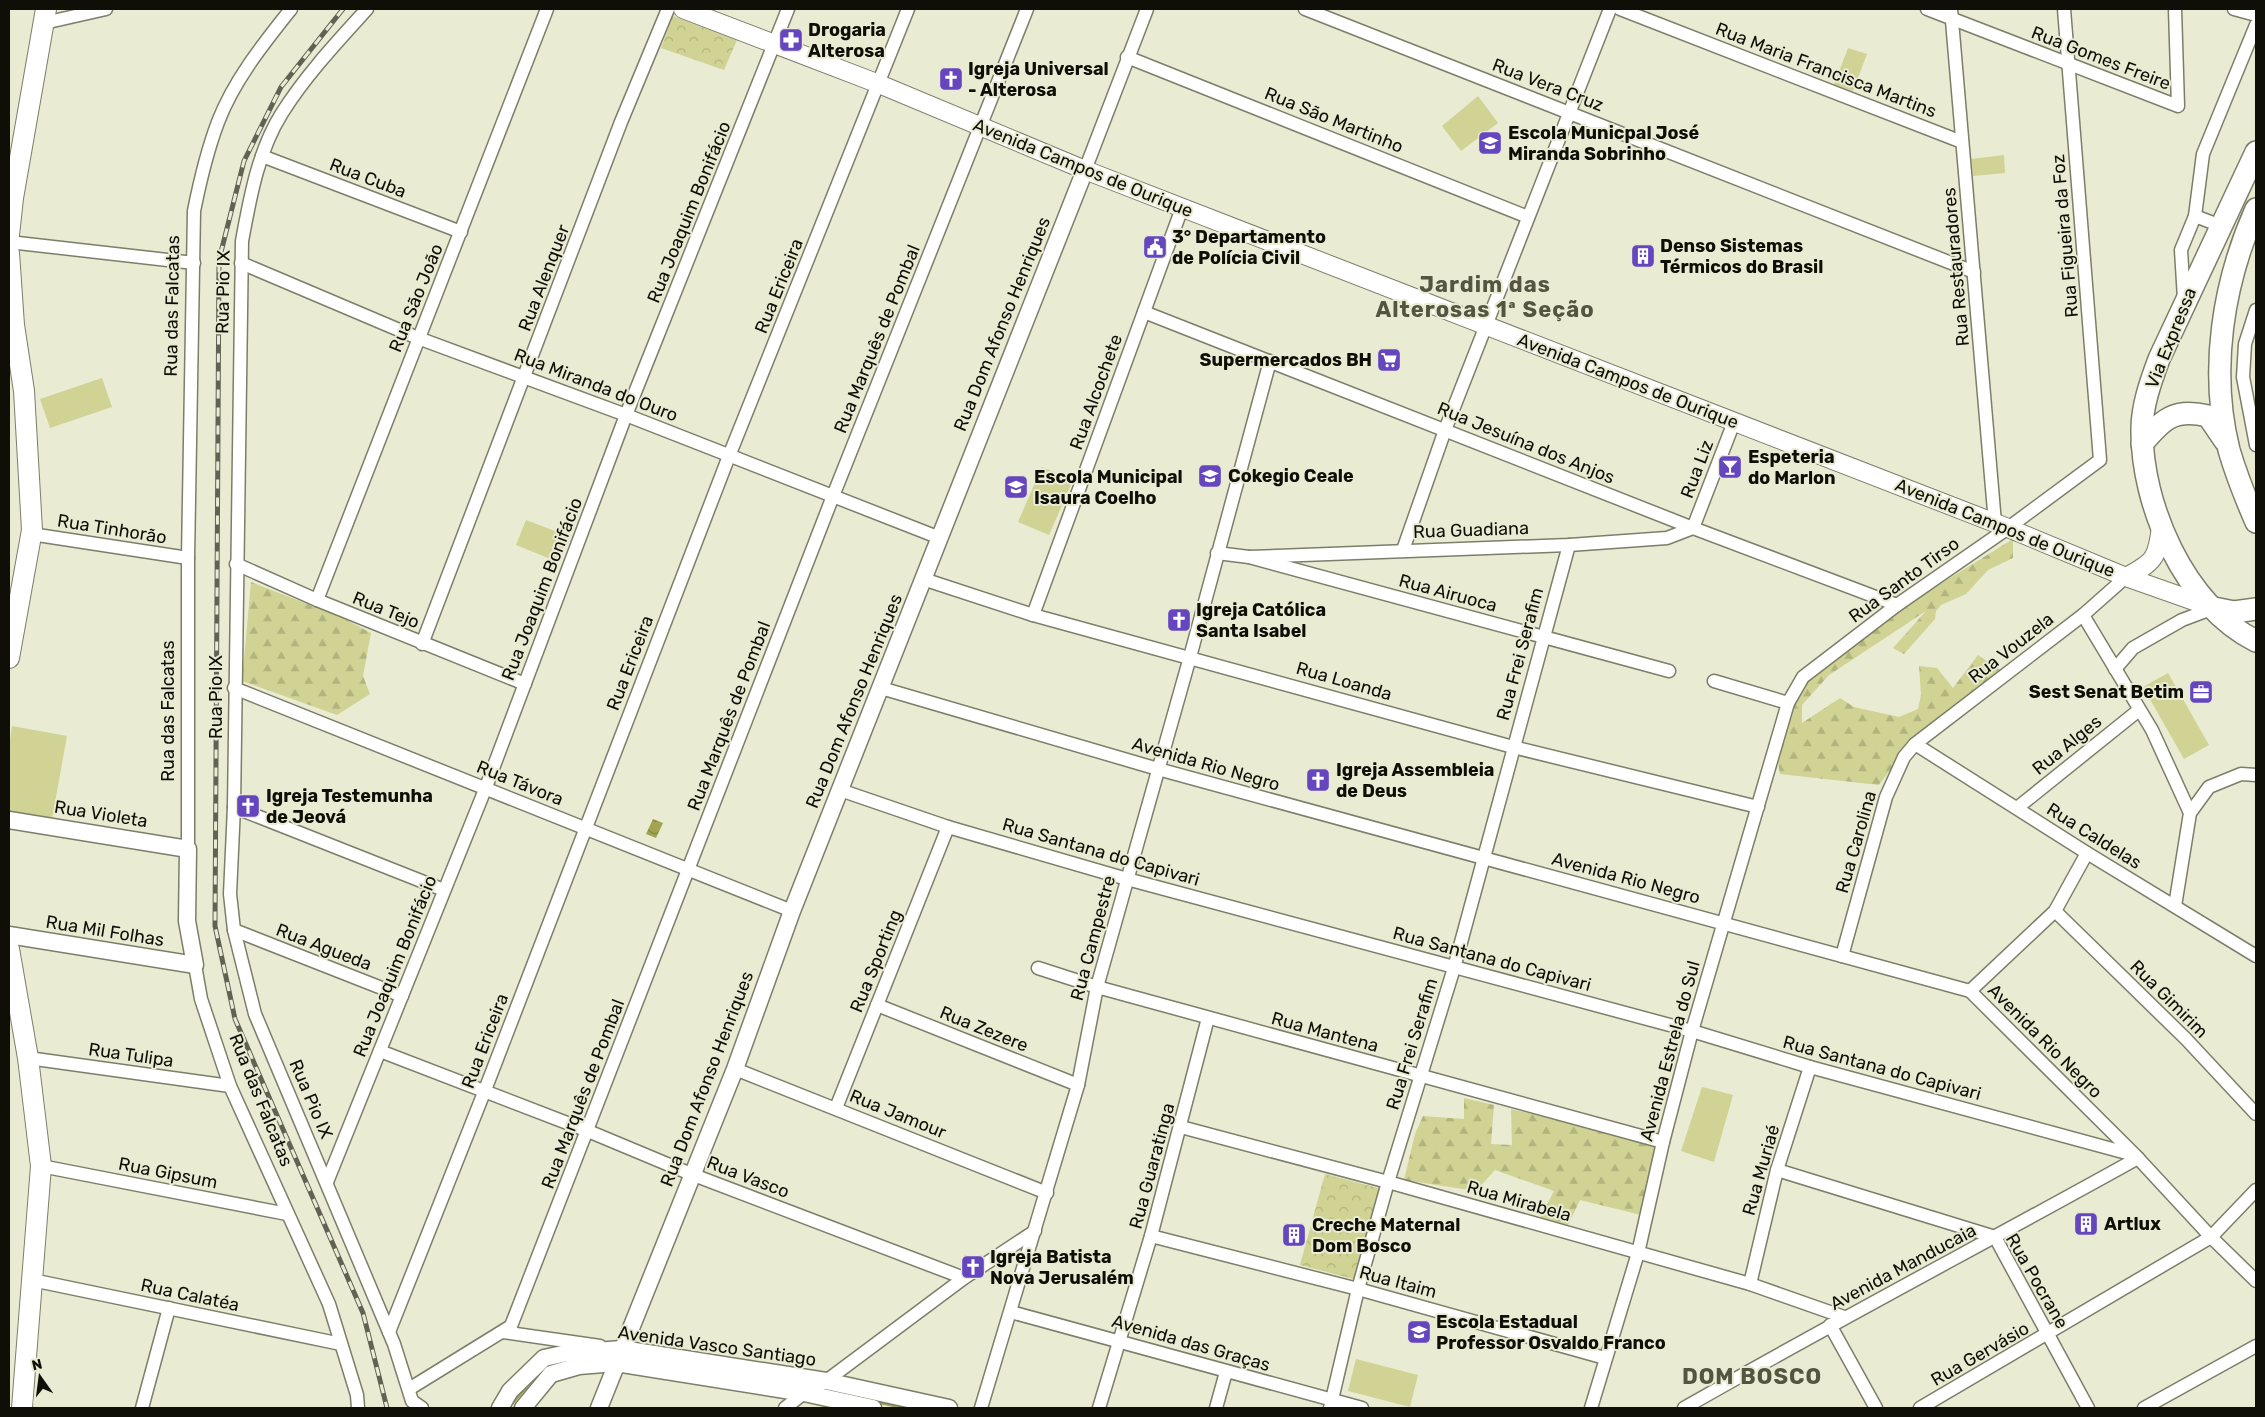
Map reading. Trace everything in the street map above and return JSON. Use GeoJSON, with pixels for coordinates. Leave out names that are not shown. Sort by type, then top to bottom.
{"type":"FeatureCollection","features":[{"type":"Feature","properties":{"kind":"highway","name":"Via Expressa"},"geometry":{"type":"LineString","coordinates":[[2214,608],[2194,587],[2177,560],[2161,527],[2144,468],[2142,427],[2149,388],[2159,359],[2184,302],[2256,152]]}},
{"type":"Feature","properties":{"kind":"highway"},"geometry":{"type":"LineString","coordinates":[[2229,450],[2220,383],[2219,355],[2229,288],[2254,220]]}},
{"type":"Feature","properties":{"kind":"highway"},"geometry":{"type":"LineString","coordinates":[[2142,444],[2161,422],[2176,414],[2192,412],[2208,416],[2220,431],[2229,450],[2256,522]]}},
{"type":"Feature","properties":{"kind":"highway"},"geometry":{"type":"LineString","coordinates":[[2214,608],[2234,612],[2256,609]]}},
{"type":"Feature","properties":{"kind":"highway","name":"Avenida Campos de Ourique"},"geometry":{"type":"LineString","coordinates":[[2214,608],[2242,634],[2256,641]]}},
{"type":"Feature","properties":{"kind":"main road","name":"Avenida Campos de Ourique"},"geometry":{"type":"LineString","coordinates":[[683,9],[879,84],[1085,170],[1182,208],[2002,525],[2126,577],[2214,608]]}},
{"type":"Feature","properties":{"kind":"main road"},"geometry":{"type":"LineString","coordinates":[[9,235],[13,198],[45,16]]}},
{"type":"Feature","properties":{"kind":"main road"},"geometry":{"type":"LineString","coordinates":[[9,253],[14,324],[24,391],[31,534],[9,658]]}},
{"type":"Feature","properties":{"kind":"main road","name":"Avenida Campos de Ourique"},"geometry":{"type":"LineString","coordinates":[[2126,577],[2148,565],[2158,550],[2161,527]]}},
{"type":"Feature","properties":{"kind":"main road"},"geometry":{"type":"LineString","coordinates":[[9,949],[28,1058],[41,1166],[22,1408]]}},
{"type":"Feature","properties":{"kind":"street"},"geometry":{"type":"LineString","coordinates":[[45,16],[106,9]]}},
{"type":"Feature","properties":{"kind":"street","name":"Rua das Falcatas"},"geometry":{"type":"LineString","coordinates":[[291,9],[266,41],[237,85],[218,120],[205,161],[194,211],[188,558],[187,921],[201,999],[230,1086],[329,1304],[357,1395],[358,1408]]}},
{"type":"Feature","properties":{"kind":"street","name":"Rua Pio IX"},"geometry":{"type":"LineString","coordinates":[[366,9],[321,61],[281,114],[262,156],[242,241],[234,688],[234,807],[230,894],[234,930],[255,1014],[389,1332],[412,1401],[422,1408]]}},
{"type":"Feature","properties":{"kind":"street","name":"Rua São João"},"geometry":{"type":"LineString","coordinates":[[317,600],[547,9]]}},
{"type":"Feature","properties":{"kind":"street","name":"Rua Alenquer"},"geometry":{"type":"LineString","coordinates":[[422,644],[526,376],[621,122],[668,9]]}},
{"type":"Feature","properties":{"kind":"street","name":"Rua Joaquim Bonifácio"},"geometry":{"type":"LineString","coordinates":[[327,1182],[486,787],[626,415],[788,9]]}},
{"type":"Feature","properties":{"kind":"street","name":"Rua Ericeira"},"geometry":{"type":"LineString","coordinates":[[389,1332],[485,1090],[729,456],[908,9]]}},
{"type":"Feature","properties":{"kind":"street","name":"Rua Marquês de Pombal"},"geometry":{"type":"LineString","coordinates":[[409,1389],[511,1326],[833,496],[1027,9]]}},
{"type":"Feature","properties":{"kind":"street","name":"Rua Dom Afonso Henriques"},"geometry":{"type":"LineString","coordinates":[[599,1408],[691,1174],[735,1069],[792,911],[1085,170],[1146,9]]}},
{"type":"Feature","properties":{"kind":"street","name":"Rua Vera Cruz"},"geometry":{"type":"LineString","coordinates":[[1305,9],[1974,272]]}},
{"type":"Feature","properties":{"kind":"street"},"geometry":{"type":"LineString","coordinates":[[1403,550],[1445,430],[1568,111],[1610,9]]}},
{"type":"Feature","properties":{"kind":"street","name":"Rua Maria Francisca Martins"},"geometry":{"type":"LineString","coordinates":[[1620,9],[1962,142]]}},
{"type":"Feature","properties":{"kind":"street","name":"Rua Gomes Freire"},"geometry":{"type":"LineString","coordinates":[[1927,9],[1952,14],[2068,65],[2178,106],[2175,9]]}},
{"type":"Feature","properties":{"kind":"street","name":"Rua Figueira da Foz"},"geometry":{"type":"LineString","coordinates":[[2064,9],[2100,460]]}},
{"type":"Feature","properties":{"kind":"street"},"geometry":{"type":"LineString","coordinates":[[2234,9],[2256,15]]}},
{"type":"Feature","properties":{"kind":"street","name":"Rua Restauradores"},"geometry":{"type":"LineString","coordinates":[[1952,14],[1974,272],[2002,525]]}},
{"type":"Feature","properties":{"kind":"street"},"geometry":{"type":"LineString","coordinates":[[2184,302],[2182,250],[2195,216],[2202,154],[2256,25]]}},
{"type":"Feature","properties":{"kind":"street","name":"Rua São Martinho"},"geometry":{"type":"LineString","coordinates":[[1127,57],[1528,217]]}},
{"type":"Feature","properties":{"kind":"street","name":"Rua Cuba"},"geometry":{"type":"LineString","coordinates":[[262,156],[461,232]]}},
{"type":"Feature","properties":{"kind":"street","name":"Rua Alcochete"},"geometry":{"type":"LineString","coordinates":[[1033,615],[1182,208]]}},
{"type":"Feature","properties":{"kind":"street"},"geometry":{"type":"LineString","coordinates":[[2195,216],[2221,226]]}},
{"type":"Feature","properties":{"kind":"street"},"geometry":{"type":"LineString","coordinates":[[9,242],[194,263]]}},
{"type":"Feature","properties":{"kind":"street","name":"Rua Miranda do Ouro"},"geometry":{"type":"LineString","coordinates":[[241,263],[418,338],[526,376],[940,538]]}},
{"type":"Feature","properties":{"kind":"street"},"geometry":{"type":"LineString","coordinates":[[2256,310],[2243,355],[2243,377],[2256,445]]}},
{"type":"Feature","properties":{"kind":"street","name":"Rua Jesuína dos Anjos"},"geometry":{"type":"LineString","coordinates":[[1144,312],[1693,528],[1897,605]]}},
{"type":"Feature","properties":{"kind":"street"},"geometry":{"type":"LineString","coordinates":[[2243,355],[2256,346]]}},
{"type":"Feature","properties":{"kind":"street","name":"Rua Campestre"},"geometry":{"type":"LineString","coordinates":[[981,1408],[1047,1194],[1078,1085],[1096,987],[1190,657],[1270,361]]}},
{"type":"Feature","properties":{"kind":"street","name":"Rua Liz"},"geometry":{"type":"LineString","coordinates":[[1693,528],[1734,422]]}},
{"type":"Feature","properties":{"kind":"street","name":"Rua Santo Tirso"},"geometry":{"type":"LineString","coordinates":[[1788,703],[1803,677],[2002,525],[2100,460]]}},
{"type":"Feature","properties":{"kind":"street","name":"Rua Guadiana"},"geometry":{"type":"LineString","coordinates":[[1249,557],[1569,545],[1668,538],[1693,528]]}},
{"type":"Feature","properties":{"kind":"street","name":"Rua Tinhorão"},"geometry":{"type":"LineString","coordinates":[[31,534],[188,558]]}},
{"type":"Feature","properties":{"kind":"street","name":"Rua Frei Serafim"},"geometry":{"type":"LineString","coordinates":[[1331,1404],[1358,1289],[1388,1182],[1454,968],[1569,545]]}},
{"type":"Feature","properties":{"kind":"street","name":"Rua Airuoca"},"geometry":{"type":"LineString","coordinates":[[1217,553],[1249,557],[1668,671]]}},
{"type":"Feature","properties":{"kind":"street","name":"Rua Tejo"},"geometry":{"type":"LineString","coordinates":[[236,564],[422,644],[525,684]]}},
{"type":"Feature","properties":{"kind":"street","name":"Rua Vouzela"},"geometry":{"type":"LineString","coordinates":[[1915,744],[2083,615],[2126,577]]}},
{"type":"Feature","properties":{"kind":"street","name":"Rua Loanda"},"geometry":{"type":"LineString","coordinates":[[923,580],[1033,615],[1513,747],[1758,807]]}},
{"type":"Feature","properties":{"kind":"street"},"geometry":{"type":"LineString","coordinates":[[2115,669],[2133,648],[2182,620],[2214,608]]}},
{"type":"Feature","properties":{"kind":"street"},"geometry":{"type":"LineString","coordinates":[[2083,615],[2152,730],[2190,813]]}},
{"type":"Feature","properties":{"kind":"street"},"geometry":{"type":"LineString","coordinates":[[1714,681],[1788,703]]}},
{"type":"Feature","properties":{"kind":"street","name":"Rua Távora"},"geometry":{"type":"LineString","coordinates":[[234,688],[689,868],[792,911]]}},
{"type":"Feature","properties":{"kind":"street","name":"Avenida Rio Negro"},"geometry":{"type":"LineString","coordinates":[[881,688],[1158,769],[1484,859],[1724,922],[1970,991],[2137,1157],[2211,1237],[2256,1281]]}},
{"type":"Feature","properties":{"kind":"street","name":"Avenida Estrela do Sul"},"geometry":{"type":"LineString","coordinates":[[1591,1408],[1638,1253],[1663,1142],[1692,1031],[1788,703]]}},
{"type":"Feature","properties":{"kind":"street","name":"Rua Alges"},"geometry":{"type":"LineString","coordinates":[[2017,808],[2139,710]]}},
{"type":"Feature","properties":{"kind":"street","name":"Rua Caldelas"},"geometry":{"type":"LineString","coordinates":[[1915,744],[2087,853],[2256,956]]}},
{"type":"Feature","properties":{"kind":"street","name":"Rua Carolina"},"geometry":{"type":"LineString","coordinates":[[1842,956],[1886,797],[1904,757],[1915,744]]}},
{"type":"Feature","properties":{"kind":"street"},"geometry":{"type":"LineString","coordinates":[[2175,906],[2190,813],[2209,787],[2241,774],[2256,775]]}},
{"type":"Feature","properties":{"kind":"street","name":"Rua Santana do Capivari"},"geometry":{"type":"LineString","coordinates":[[840,790],[948,827],[1127,878],[1692,1031],[1810,1067],[2137,1157]]}},
{"type":"Feature","properties":{"kind":"street"},"geometry":{"type":"LineString","coordinates":[[234,807],[444,890]]}},
{"type":"Feature","properties":{"kind":"street","name":"Rua Violeta"},"geometry":{"type":"LineString","coordinates":[[9,820],[188,849]]}},
{"type":"Feature","properties":{"kind":"street","name":"Rua Sporting"},"geometry":{"type":"LineString","coordinates":[[836,1108],[948,827]]}},
{"type":"Feature","properties":{"kind":"street"},"geometry":{"type":"LineString","coordinates":[[1970,991],[2055,911],[2087,853]]}},
{"type":"Feature","properties":{"kind":"street","name":"Rua Gimirim"},"geometry":{"type":"LineString","coordinates":[[2055,911],[2186,1039],[2256,1114]]}},
{"type":"Feature","properties":{"kind":"street","name":"Rua Agueda"},"geometry":{"type":"LineString","coordinates":[[234,930],[402,996]]}},
{"type":"Feature","properties":{"kind":"street","name":"Rua Mil Folhas"},"geometry":{"type":"LineString","coordinates":[[9,935],[195,966]]}},
{"type":"Feature","properties":{"kind":"street","name":"Rua Mantena"},"geometry":{"type":"LineString","coordinates":[[1038,968],[1096,987],[1663,1142]]}},
{"type":"Feature","properties":{"kind":"street","name":"Rua Zezere"},"geometry":{"type":"LineString","coordinates":[[877,1006],[1078,1085]]}},
{"type":"Feature","properties":{"kind":"street","name":"Rua Guaratinga"},"geometry":{"type":"LineString","coordinates":[[1099,1408],[1151,1236],[1208,1018]]}},
{"type":"Feature","properties":{"kind":"street","name":"Rua Vasco"},"geometry":{"type":"LineString","coordinates":[[380,1050],[588,1131],[691,1174],[964,1278]]}},
{"type":"Feature","properties":{"kind":"street","name":"Rua Tulipa"},"geometry":{"type":"LineString","coordinates":[[28,1058],[230,1086]]}},
{"type":"Feature","properties":{"kind":"street","name":"Rua Muriaé"},"geometry":{"type":"LineString","coordinates":[[1750,1284],[1777,1170],[1810,1067]]}},
{"type":"Feature","properties":{"kind":"street","name":"Rua Jamour"},"geometry":{"type":"LineString","coordinates":[[735,1069],[1047,1194]]}},
{"type":"Feature","properties":{"kind":"street","name":"Rua Mirabela"},"geometry":{"type":"LineString","coordinates":[[1181,1127],[1388,1182],[1750,1284],[1844,1317]]}},
{"type":"Feature","properties":{"kind":"street","name":"Avenida Manducaia"},"geometry":{"type":"LineString","coordinates":[[1684,1408],[1844,1317],[1995,1237],[2137,1157]]}},
{"type":"Feature","properties":{"kind":"street","name":"Rua Gipsum"},"geometry":{"type":"LineString","coordinates":[[41,1166],[288,1214]]}},
{"type":"Feature","properties":{"kind":"street","name":"Rua Pocrane"},"geometry":{"type":"LineString","coordinates":[[1777,1170],[1995,1237],[2088,1408]]}},
{"type":"Feature","properties":{"kind":"street","name":"Rua Gervásio"},"geometry":{"type":"LineString","coordinates":[[1920,1408],[2211,1237],[2256,1190]]}},
{"type":"Feature","properties":{"kind":"street"},"geometry":{"type":"LineString","coordinates":[[785,1408],[804,1393],[826,1381],[964,1278],[1035,1231]]}},
{"type":"Feature","properties":{"kind":"street","name":"Rua Itaim"},"geometry":{"type":"LineString","coordinates":[[1151,1236],[1358,1289],[1605,1358]]}},
{"type":"Feature","properties":{"kind":"street","name":"Rua Calatéa"},"geometry":{"type":"LineString","coordinates":[[32,1280],[340,1344]]}},
{"type":"Feature","properties":{"kind":"street"},"geometry":{"type":"LineString","coordinates":[[142,1408],[169,1308]]}},
{"type":"Feature","properties":{"kind":"street","name":"Avenida das Graças"},"geometry":{"type":"LineString","coordinates":[[1011,1312],[1226,1372],[1331,1404],[1362,1408]]}},
{"type":"Feature","properties":{"kind":"street"},"geometry":{"type":"LineString","coordinates":[[1830,1325],[1876,1408]]}},
{"type":"Feature","properties":{"kind":"street"},"geometry":{"type":"LineString","coordinates":[[503,1332],[540,1337],[619,1356]]}},
{"type":"Feature","properties":{"kind":"street"},"geometry":{"type":"LineString","coordinates":[[500,1408],[510,1390],[544,1358],[546,1352],[540,1337]]}},
{"type":"Feature","properties":{"kind":"street"},"geometry":{"type":"LineString","coordinates":[[2144,1408],[2256,1346]]}},
{"type":"Feature","properties":{"kind":"street","name":"Avenida Vasco Santiago"},"geometry":{"type":"LineString","coordinates":[[544,1358],[567,1353],[619,1356],[826,1381],[949,1408]]}},
{"type":"Feature","properties":{"kind":"street","name":"Avenida Vasco Santiago"},"geometry":{"type":"LineString","coordinates":[[523,1408],[551,1374],[619,1356],[873,1408]]}},
{"type":"Feature","properties":{"kind":"street"},"geometry":{"type":"LineString","coordinates":[[1216,1408],[1226,1372]]}},
{"type":"Feature","properties":{"kind":"green space"},"geometry":{"type":"Polygon","coordinates":[[[673,16],[737,40],[724,70],[661,48],[673,16]]]}},
{"type":"Feature","properties":{"kind":"green space"},"geometry":{"type":"Polygon","coordinates":[[[1848,48],[1867,54],[1853,91],[1834,85],[1848,48]]]}},
{"type":"Feature","properties":{"kind":"green space"},"geometry":{"type":"Polygon","coordinates":[[[1478,96],[1498,123],[1461,151],[1442,126],[1478,96]]]}},
{"type":"Feature","properties":{"kind":"green space"},"geometry":{"type":"Polygon","coordinates":[[[2004,155],[2005,173],[1973,176],[1971,159],[2004,155]]]}},
{"type":"Feature","properties":{"kind":"green space"},"geometry":{"type":"Polygon","coordinates":[[[102,378],[112,407],[50,428],[40,399],[102,378]]]}},
{"type":"Feature","properties":{"kind":"green space"},"geometry":{"type":"Polygon","coordinates":[[[1042,467],[1073,480],[1049,535],[1018,522],[1042,467]]]}},
{"type":"Feature","properties":{"kind":"green space"},"geometry":{"type":"Polygon","coordinates":[[[526,520],[568,536],[558,562],[516,545],[526,520]]]}},
{"type":"Feature","properties":{"kind":"green space"},"geometry":{"type":"Polygon","coordinates":[[[2013,539],[2013,558],[1988,570],[1966,594],[1941,605],[1936,611],[1935,619],[1904,654],[1893,648],[1926,611],[1829,675],[1802,705],[1802,723],[1840,698],[1854,707],[1899,717],[1918,709],[1921,695],[1919,666],[1937,668],[1953,688],[1978,655],[2003,672],[1899,758],[1879,785],[1780,774],[1777,756],[1789,714],[1808,679],[1828,666],[1897,611],[2013,539]]]}},
{"type":"Feature","properties":{"kind":"green space"},"geometry":{"type":"Polygon","coordinates":[[[251,582],[341,617],[371,633],[363,676],[370,694],[337,715],[242,681],[251,582]]]}},
{"type":"Feature","properties":{"kind":"green space"},"geometry":{"type":"Polygon","coordinates":[[[2168,673],[2209,745],[2184,759],[2143,687],[2168,673]]]}},
{"type":"Feature","properties":{"kind":"green space"},"geometry":{"type":"Polygon","coordinates":[[[12,726],[67,736],[52,819],[9,811],[9,747],[12,726]]]}},
{"type":"Feature","properties":{"kind":"green space"},"geometry":{"type":"Polygon","coordinates":[[[1702,1087],[1733,1095],[1714,1162],[1681,1151],[1702,1087]]]}},
{"type":"Feature","properties":{"kind":"green space"},"geometry":{"type":"Polygon","coordinates":[[[1464,1098],[1494,1105],[1491,1144],[1512,1145],[1511,1109],[1656,1143],[1641,1215],[1580,1200],[1568,1225],[1540,1218],[1554,1191],[1495,1170],[1476,1191],[1404,1180],[1415,1134],[1423,1116],[1464,1119],[1464,1098]]]}},
{"type":"Feature","properties":{"kind":"green space"},"geometry":{"type":"Polygon","coordinates":[[[1325,1174],[1382,1189],[1357,1280],[1300,1265],[1325,1174]]]}},
{"type":"Feature","properties":{"kind":"green space"},"geometry":{"type":"Polygon","coordinates":[[[1356,1359],[1418,1375],[1410,1407],[1348,1391],[1356,1359]]]}},
{"type":"Feature","properties":{"kind":"water"},"geometry":{"type":"Polygon","coordinates":[[[653,819],[663,823],[656,838],[646,834],[653,819]]]}},
{"type":"Feature","properties":{"kind":"waterway"},"geometry":{"type":"LineString","coordinates":[[509,1407],[526,1387]]}},
{"type":"Feature","properties":{"kind":"waterway"},"geometry":{"type":"LineString","coordinates":[[877,1402],[905,1408]]}},
{"type":"Feature","properties":{"kind":"railway"},"geometry":{"type":"LineString","coordinates":[[343,9],[281,87],[244,161],[219,260],[215,926],[235,1019],[363,1313],[387,1408]]}},
{"type":"Feature","properties":{"kind":"place","name":"Drogaria Alterosa"},"geometry":{"type":"Point","coordinates":[791,40]}},
{"type":"Feature","properties":{"kind":"place","name":"Igreja Universal - Alterosa"},"geometry":{"type":"Point","coordinates":[951,79]}},
{"type":"Feature","properties":{"kind":"place","name":"Escola Municpal José Miranda Sobrinho"},"geometry":{"type":"Point","coordinates":[1490,143]}},
{"type":"Feature","properties":{"kind":"place","name":"3° Departamento de Polícia Civil"},"geometry":{"type":"Point","coordinates":[1155,247]}},
{"type":"Feature","properties":{"kind":"place","name":"Denso Sistemas Térmicos do Brasil"},"geometry":{"type":"Point","coordinates":[1643,256]}},
{"type":"Feature","properties":{"kind":"place","name":"Supermercados BH"},"geometry":{"type":"Point","coordinates":[1389,360]}},
{"type":"Feature","properties":{"kind":"place","name":"Espeteria do Marlon"},"geometry":{"type":"Point","coordinates":[1730,467]}},
{"type":"Feature","properties":{"kind":"place","name":"Cokegio Ceale"},"geometry":{"type":"Point","coordinates":[1210,476]}},
{"type":"Feature","properties":{"kind":"place","name":"Escola Municipal Isaura Coelho"},"geometry":{"type":"Point","coordinates":[1016,487]}},
{"type":"Feature","properties":{"kind":"place","name":"Igreja Católica Santa Isabel"},"geometry":{"type":"Point","coordinates":[1179,620]}},
{"type":"Feature","properties":{"kind":"place","name":"Sest Senat Betim"},"geometry":{"type":"Point","coordinates":[2201,692]}},
{"type":"Feature","properties":{"kind":"place","name":"Igreja Assembleia de Deus"},"geometry":{"type":"Point","coordinates":[1318,780]}},
{"type":"Feature","properties":{"kind":"place","name":"Igreja Testemunha de Jeová"},"geometry":{"type":"Point","coordinates":[248,806]}},
{"type":"Feature","properties":{"kind":"place","name":"Artlux"},"geometry":{"type":"Point","coordinates":[2086,1224]}},
{"type":"Feature","properties":{"kind":"place","name":"Creche Maternal Dom Bosco"},"geometry":{"type":"Point","coordinates":[1294,1235]}},
{"type":"Feature","properties":{"kind":"place","name":"Igreja Batista Nova Jerusalém"},"geometry":{"type":"Point","coordinates":[973,1267]}},
{"type":"Feature","properties":{"kind":"place","name":"Escola Estadual Professor Osvaldo Franco"},"geometry":{"type":"Point","coordinates":[1419,1332]}},
{"type":"Feature","properties":{"kind":"district","name":"Jardim das Alterosas 1ª Seção"},"geometry":{"type":"Point","coordinates":[1485,296]}},
{"type":"Feature","properties":{"kind":"district","name":"DOM BOSCO"},"geometry":{"type":"Point","coordinates":[1752,1376]}}]}
